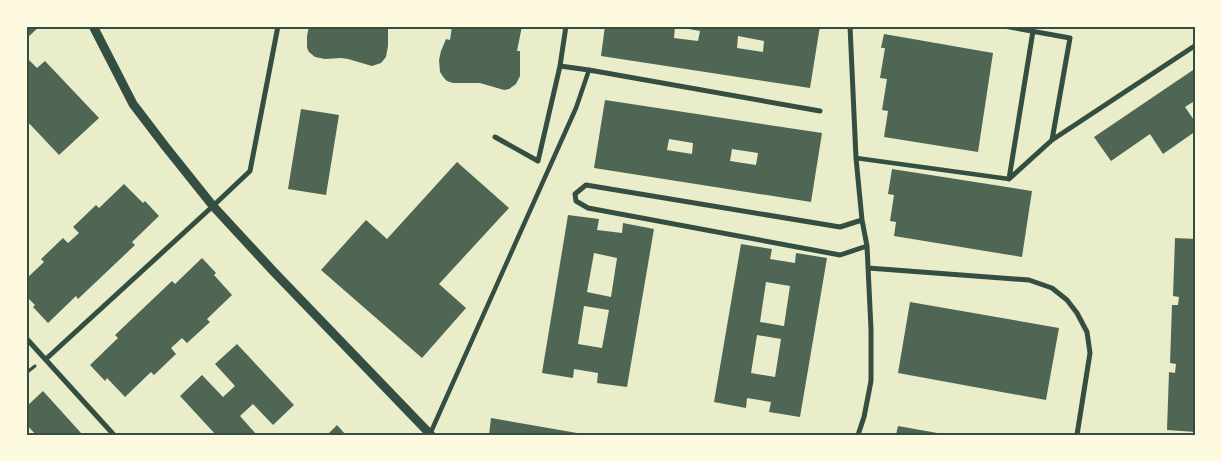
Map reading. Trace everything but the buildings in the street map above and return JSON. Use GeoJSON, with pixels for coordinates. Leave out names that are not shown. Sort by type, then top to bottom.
{"type":"FeatureCollection","features":[{"type":"Feature","properties":{"kind":"street"},"geometry":{"type":"LineString","coordinates":[[93,26],[133,104],[213,206],[274,272],[431,434],[576,108],[589,70]]}},
{"type":"Feature","properties":{"kind":"street"},"geometry":{"type":"LineString","coordinates":[[46,358],[250,171],[278,26]]}},
{"type":"Feature","properties":{"kind":"street"},"geometry":{"type":"LineString","coordinates":[[495,137],[538,161],[560,66],[566,26]]}},
{"type":"Feature","properties":{"kind":"street"},"geometry":{"type":"LineString","coordinates":[[850,26],[856,158],[862,220],[867,246],[871,329],[872,381],[858,435]]}},
{"type":"Feature","properties":{"kind":"street"},"geometry":{"type":"LineString","coordinates":[[1004,26],[1070,38],[1052,140]]}},
{"type":"Feature","properties":{"kind":"street"},"geometry":{"type":"LineString","coordinates":[[1008,179],[1033,32]]}},
{"type":"Feature","properties":{"kind":"street"},"geometry":{"type":"LineString","coordinates":[[856,158],[1008,179],[1052,140],[1196,45]]}},
{"type":"Feature","properties":{"kind":"street"},"geometry":{"type":"LineString","coordinates":[[560,66],[820,111]]}},
{"type":"Feature","properties":{"kind":"street"},"geometry":{"type":"LineString","coordinates":[[862,220],[840,227],[586,185],[575,194],[576,201],[588,208],[840,255],[867,246]]}},
{"type":"Feature","properties":{"kind":"street"},"geometry":{"type":"LineString","coordinates":[[868,268],[1029,280],[1052,288],[1067,300],[1077,313],[1087,332],[1090,353],[1077,435]]}},
{"type":"Feature","properties":{"kind":"street"},"geometry":{"type":"LineString","coordinates":[[26,338],[114,435]]}}]}
